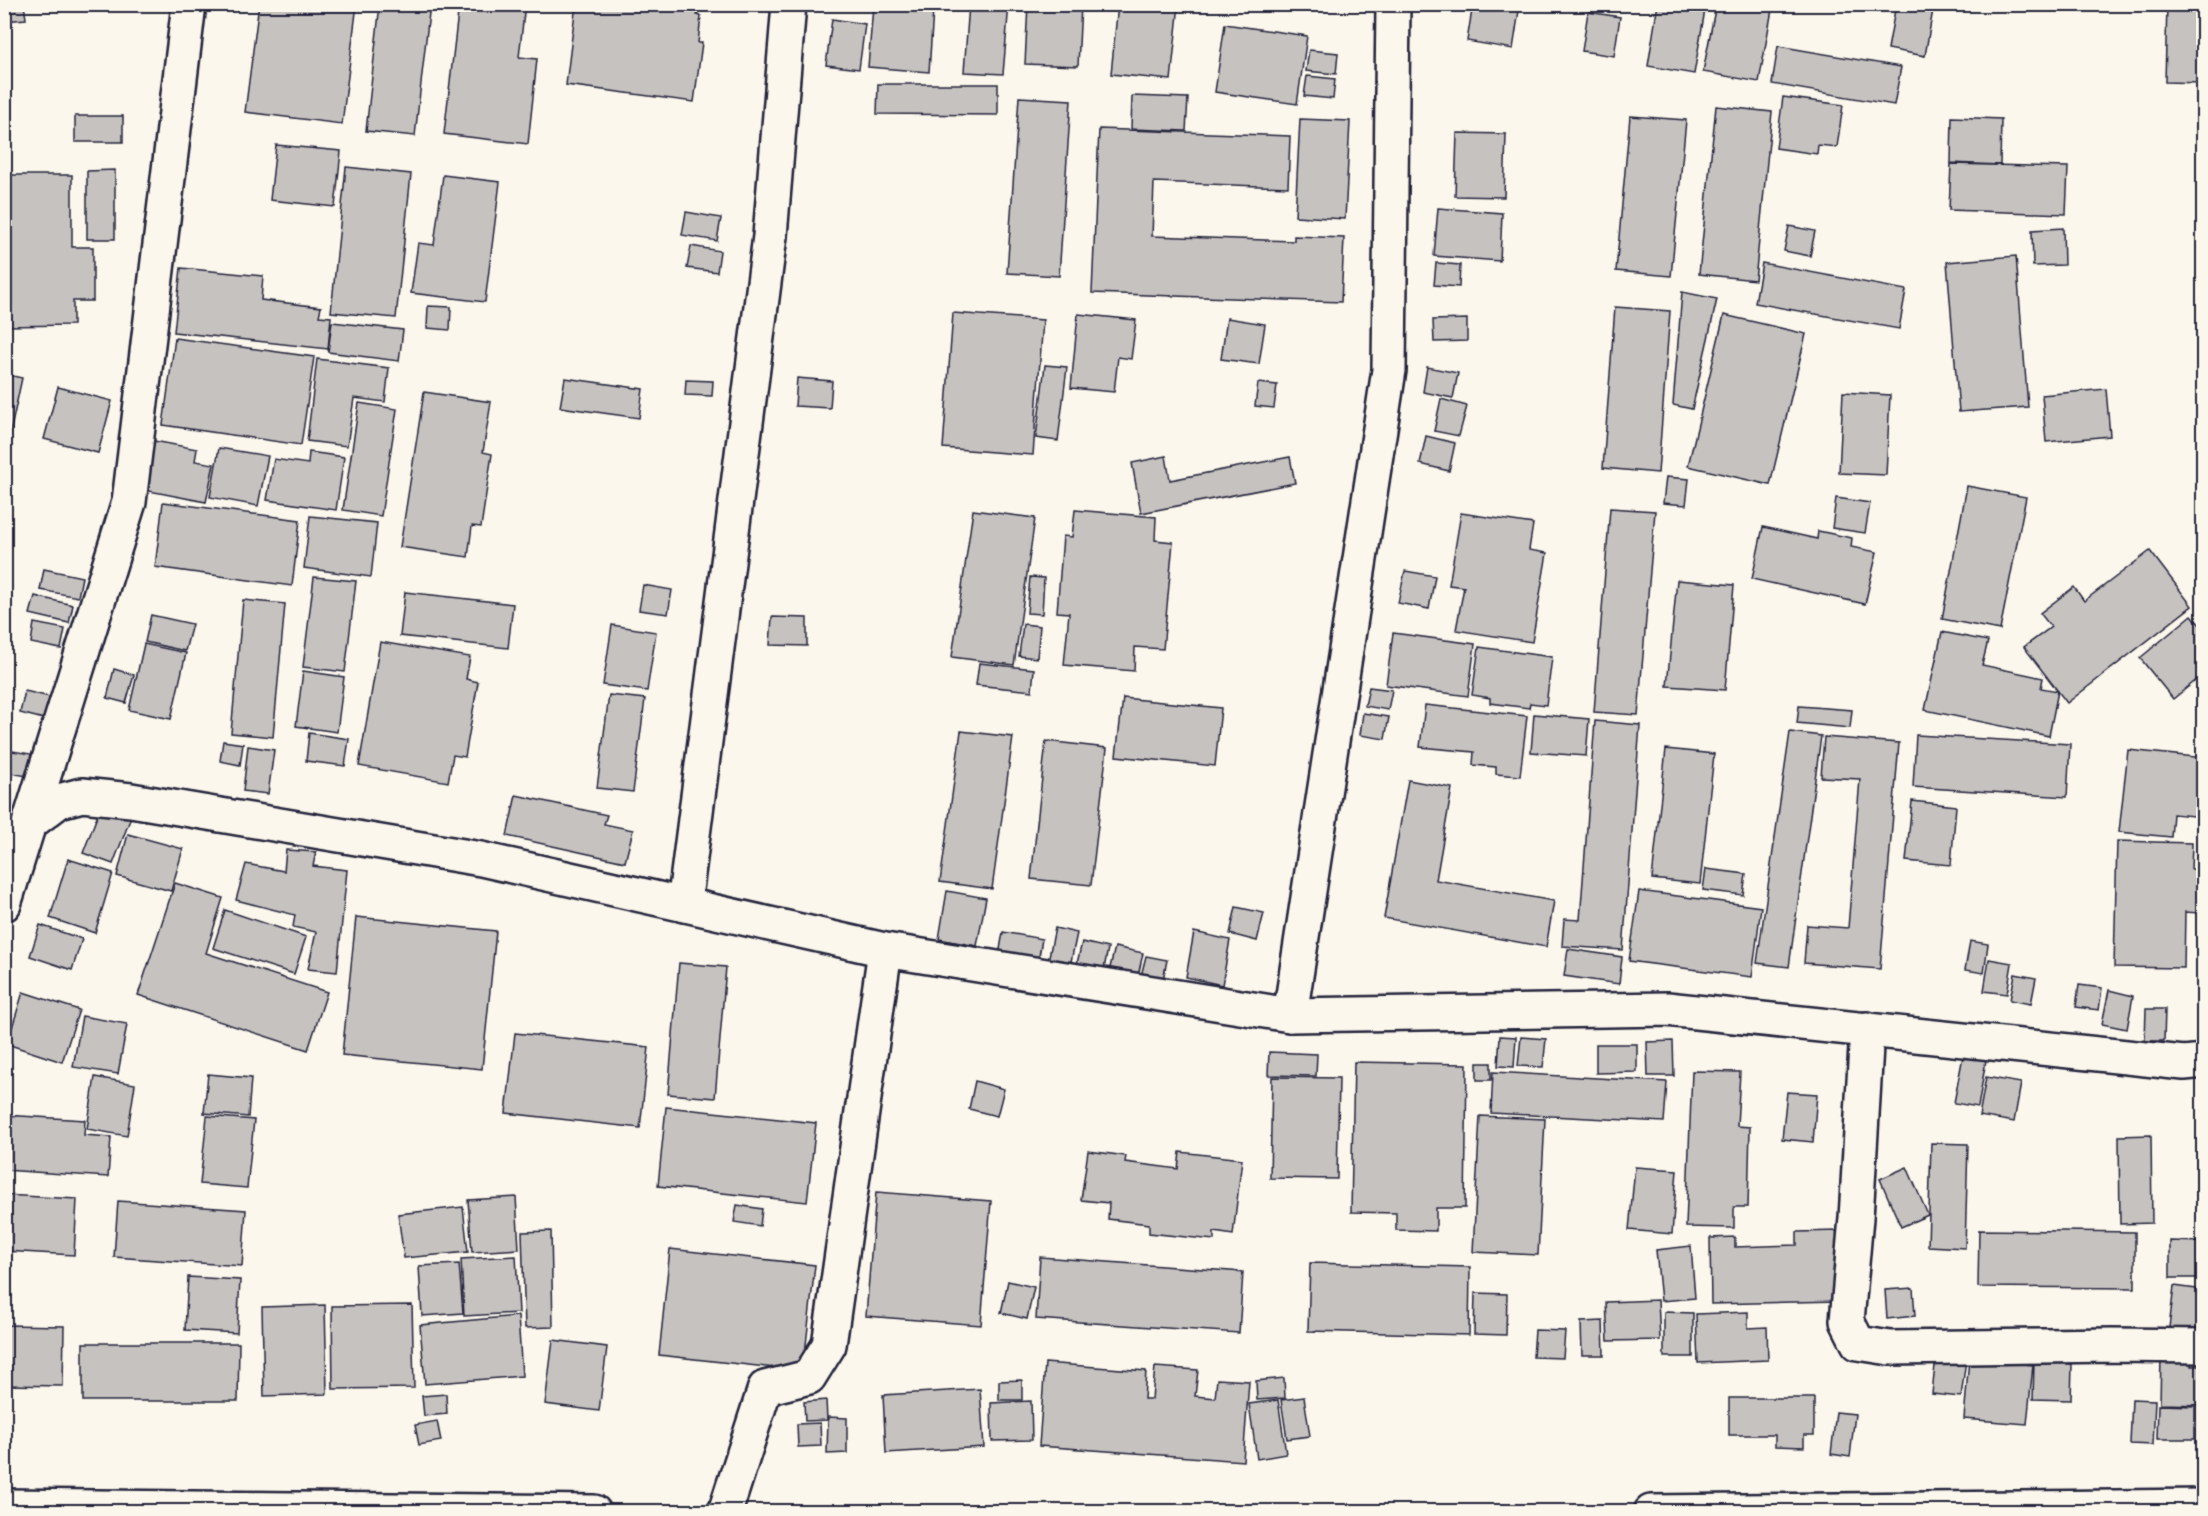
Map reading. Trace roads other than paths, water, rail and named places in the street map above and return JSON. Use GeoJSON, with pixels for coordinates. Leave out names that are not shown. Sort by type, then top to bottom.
{"type":"FeatureCollection","features":[{"type":"Feature","properties":{"kind":"main road"},"geometry":{"type":"LineString","coordinates":[[4,904],[129,502],[189,4]]}},
{"type":"Feature","properties":{"kind":"main road"},"geometry":{"type":"LineString","coordinates":[[684,904],[770,236],[789,4]]}},
{"type":"Feature","properties":{"kind":"main road"},"geometry":{"type":"LineString","coordinates":[[1290,1015],[1389,370],[1393,4]]}},
{"type":"Feature","properties":{"kind":"main road"},"geometry":{"type":"LineString","coordinates":[[30,823],[59,801],[82,795],[131,800],[481,859],[885,950],[1290,1015],[1667,1009],[2184,1063],[2204,1061]]}},
{"type":"Feature","properties":{"kind":"main road"},"geometry":{"type":"LineString","coordinates":[[725,1512],[765,1388],[809,1377],[829,1345],[885,950]]}},
{"type":"Feature","properties":{"kind":"main road"},"geometry":{"type":"LineString","coordinates":[[1867,1029],[1856,1218],[1847,1321],[1858,1343],[1890,1348],[2204,1346]]}},
{"type":"Feature","properties":{"kind":"main road"},"geometry":{"type":"LineString","coordinates":[[4,1506],[594,1512]]}},
{"type":"Feature","properties":{"kind":"main road"},"geometry":{"type":"LineString","coordinates":[[1651,1512],[2204,1506]]}}]}
